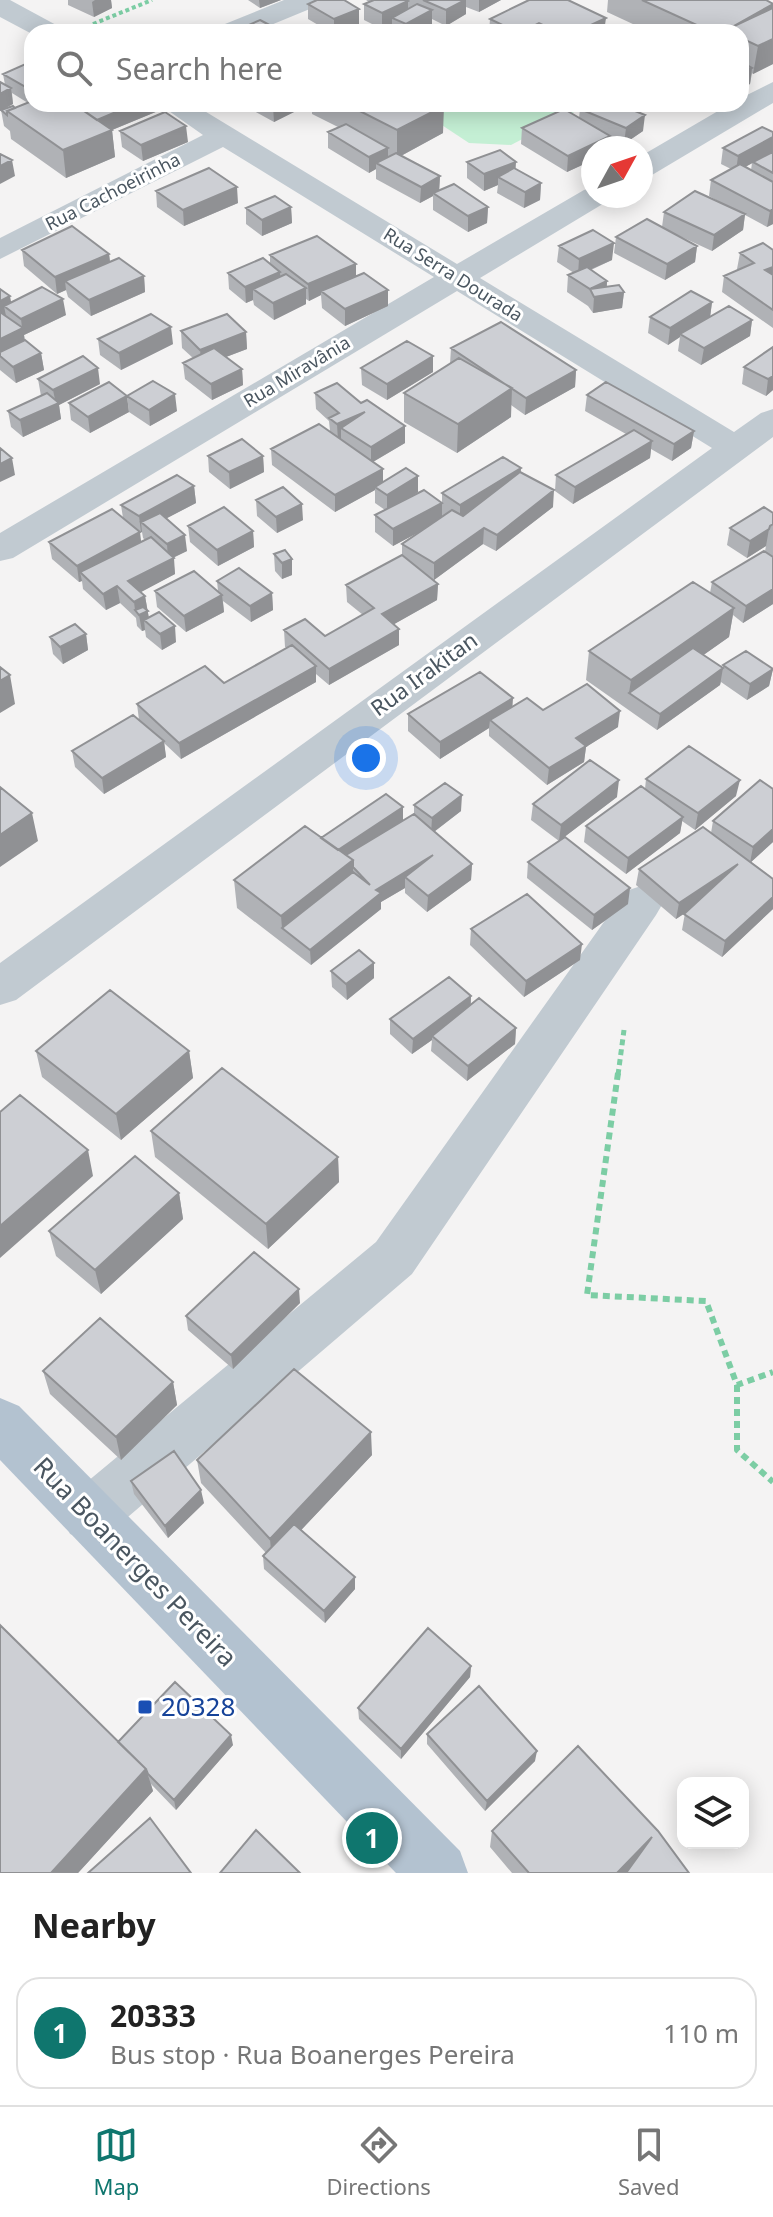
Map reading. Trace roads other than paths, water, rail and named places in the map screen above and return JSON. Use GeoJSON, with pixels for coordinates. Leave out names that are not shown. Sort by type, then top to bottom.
{"type":"FeatureCollection","features":[{"type":"Feature","properties":{"kind":"main road","name":"Rua Boanerges Pereira"},"geometry":{"type":"LineString","coordinates":[[0,1423],[438,1873]]}},
{"type":"Feature","properties":{"kind":"street"},"geometry":{"type":"LineString","coordinates":[[249,24],[307,0]]}},
{"type":"Feature","properties":{"kind":"street"},"geometry":{"type":"LineString","coordinates":[[4,12],[30,24]]}},
{"type":"Feature","properties":{"kind":"street"},"geometry":{"type":"LineString","coordinates":[[749,105],[773,91]]}},
{"type":"Feature","properties":{"kind":"street","name":"Rua Serra Dourada"},"geometry":{"type":"LineString","coordinates":[[186,112],[733,446]]}},
{"type":"Feature","properties":{"kind":"street"},"geometry":{"type":"LineString","coordinates":[[653,162],[737,112]]}},
{"type":"Feature","properties":{"kind":"street","name":"Rua Cachoeirinha"},"geometry":{"type":"LineString","coordinates":[[0,250],[225,135]]}},
{"type":"Feature","properties":{"kind":"street","name":"Rua Miravânia"},"geometry":{"type":"LineString","coordinates":[[0,549],[581,204]]}},
{"type":"Feature","properties":{"kind":"street","name":"Rua Irakitan"},"geometry":{"type":"LineString","coordinates":[[0,987],[733,446],[773,420]]}},
{"type":"Feature","properties":{"kind":"street"},"geometry":{"type":"LineString","coordinates":[[89,1515],[394,1258],[641,903]]}},
{"type":"Feature","properties":{"kind":"place","name":"20328"},"geometry":{"type":"Point","coordinates":[145,1707]}},
{"type":"Feature","properties":{"kind":"place","name":"20333"},"geometry":{"type":"Point","coordinates":[372,1838]}}]}
